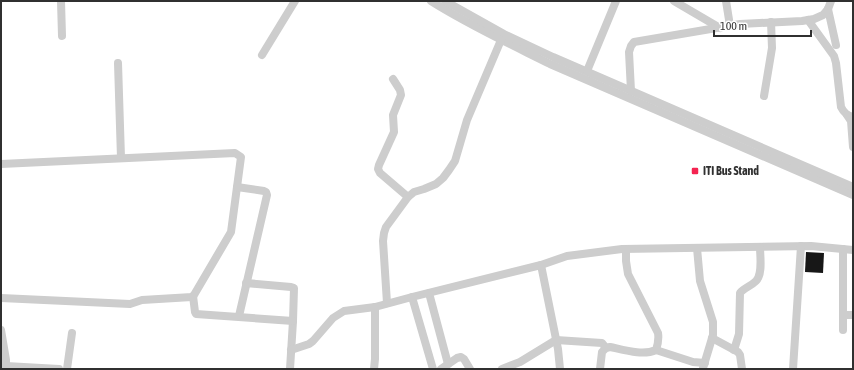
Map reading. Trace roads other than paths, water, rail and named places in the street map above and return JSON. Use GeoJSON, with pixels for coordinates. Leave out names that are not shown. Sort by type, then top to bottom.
{"type":"FeatureCollection","features":[{"type":"Feature","properties":{"kind":"street"},"geometry":{"type":"LineString","coordinates":[[60,1],[62,36]]}},
{"type":"Feature","properties":{"kind":"street"},"geometry":{"type":"LineString","coordinates":[[262,55],[295,1]]}},
{"type":"Feature","properties":{"kind":"street"},"geometry":{"type":"LineString","coordinates":[[432,1],[449,12],[550,64],[766,153],[853,187]]}},
{"type":"Feature","properties":{"kind":"street"},"geometry":{"type":"LineString","coordinates":[[447,1],[504,34],[553,57],[631,90],[747,145]]}},
{"type":"Feature","properties":{"kind":"street"},"geometry":{"type":"LineString","coordinates":[[587,71],[616,1]]}},
{"type":"Feature","properties":{"kind":"street"},"geometry":{"type":"LineString","coordinates":[[674,1],[720,28]]}},
{"type":"Feature","properties":{"kind":"street"},"geometry":{"type":"LineString","coordinates":[[726,1],[730,26]]}},
{"type":"Feature","properties":{"kind":"street"},"geometry":{"type":"LineString","coordinates":[[631,90],[629,52],[634,42],[740,24],[808,20],[823,15],[829,5]]}},
{"type":"Feature","properties":{"kind":"street"},"geometry":{"type":"LineString","coordinates":[[829,5],[836,44]]}},
{"type":"Feature","properties":{"kind":"street"},"geometry":{"type":"LineString","coordinates":[[808,20],[834,56],[841,107],[844,112],[850,116],[853,147]]}},
{"type":"Feature","properties":{"kind":"street"},"geometry":{"type":"LineString","coordinates":[[764,96],[772,48],[771,22]]}},
{"type":"Feature","properties":{"kind":"street"},"geometry":{"type":"LineString","coordinates":[[387,303],[383,241],[386,227],[408,197],[414,192],[424,190],[436,184],[450,170],[455,161],[467,120],[502,40]]}},
{"type":"Feature","properties":{"kind":"street"},"geometry":{"type":"LineString","coordinates":[[118,63],[121,158]]}},
{"type":"Feature","properties":{"kind":"street"},"geometry":{"type":"LineString","coordinates":[[393,79],[400,90],[401,95],[393,115],[394,132],[378,165],[378,169],[380,173],[408,197]]}},
{"type":"Feature","properties":{"kind":"street"},"geometry":{"type":"LineString","coordinates":[[1,164],[235,153],[241,157],[231,232],[193,296],[195,312],[196,314],[294,321]]}},
{"type":"Feature","properties":{"kind":"street"},"geometry":{"type":"LineString","coordinates":[[766,153],[853,194]]}},
{"type":"Feature","properties":{"kind":"street"},"geometry":{"type":"LineString","coordinates":[[237,187],[264,191],[267,195],[239,316]]}},
{"type":"Feature","properties":{"kind":"street"},"geometry":{"type":"LineString","coordinates":[[793,369],[801,246]]}},
{"type":"Feature","properties":{"kind":"street"},"geometry":{"type":"LineString","coordinates":[[291,350],[309,344],[333,318],[344,311],[375,307],[541,265],[567,256],[626,249],[812,246],[853,250]]}},
{"type":"Feature","properties":{"kind":"street"},"geometry":{"type":"LineString","coordinates":[[734,350],[739,334],[740,293],[756,281],[759,276],[760,247]]}},
{"type":"Feature","properties":{"kind":"street"},"geometry":{"type":"LineString","coordinates":[[600,369],[602,352],[606,348],[610,347],[643,353],[656,350],[704,365],[712,338],[714,322],[700,281],[697,248]]}},
{"type":"Feature","properties":{"kind":"street"},"geometry":{"type":"LineString","coordinates":[[626,249],[628,274],[658,333],[659,339],[656,350]]}},
{"type":"Feature","properties":{"kind":"street"},"geometry":{"type":"LineString","coordinates":[[843,249],[843,330]]}},
{"type":"Feature","properties":{"kind":"street"},"geometry":{"type":"LineString","coordinates":[[541,265],[559,356],[560,369]]}},
{"type":"Feature","properties":{"kind":"street"},"geometry":{"type":"LineString","coordinates":[[246,283],[294,288],[294,321],[290,369]]}},
{"type":"Feature","properties":{"kind":"street"},"geometry":{"type":"LineString","coordinates":[[429,293],[444,366],[461,357],[470,369]]}},
{"type":"Feature","properties":{"kind":"street"},"geometry":{"type":"LineString","coordinates":[[1,298],[130,304],[142,300],[193,296]]}},
{"type":"Feature","properties":{"kind":"street"},"geometry":{"type":"LineString","coordinates":[[412,297],[433,369]]}},
{"type":"Feature","properties":{"kind":"street"},"geometry":{"type":"LineString","coordinates":[[374,369],[375,307]]}},
{"type":"Feature","properties":{"kind":"street"},"geometry":{"type":"LineString","coordinates":[[843,314],[853,315]]}},
{"type":"Feature","properties":{"kind":"street"},"geometry":{"type":"LineString","coordinates":[[1,330],[5,364],[59,369]]}},
{"type":"Feature","properties":{"kind":"street"},"geometry":{"type":"LineString","coordinates":[[67,369],[72,333]]}},
{"type":"Feature","properties":{"kind":"street"},"geometry":{"type":"LineString","coordinates":[[712,338],[738,352],[742,369]]}},
{"type":"Feature","properties":{"kind":"street"},"geometry":{"type":"LineString","coordinates":[[502,369],[520,362],[556,340],[602,343],[606,348]]}},
{"type":"Feature","properties":{"kind":"place","name":"ITI Bus Stand"},"geometry":{"type":"Point","coordinates":[695,171]}}]}
